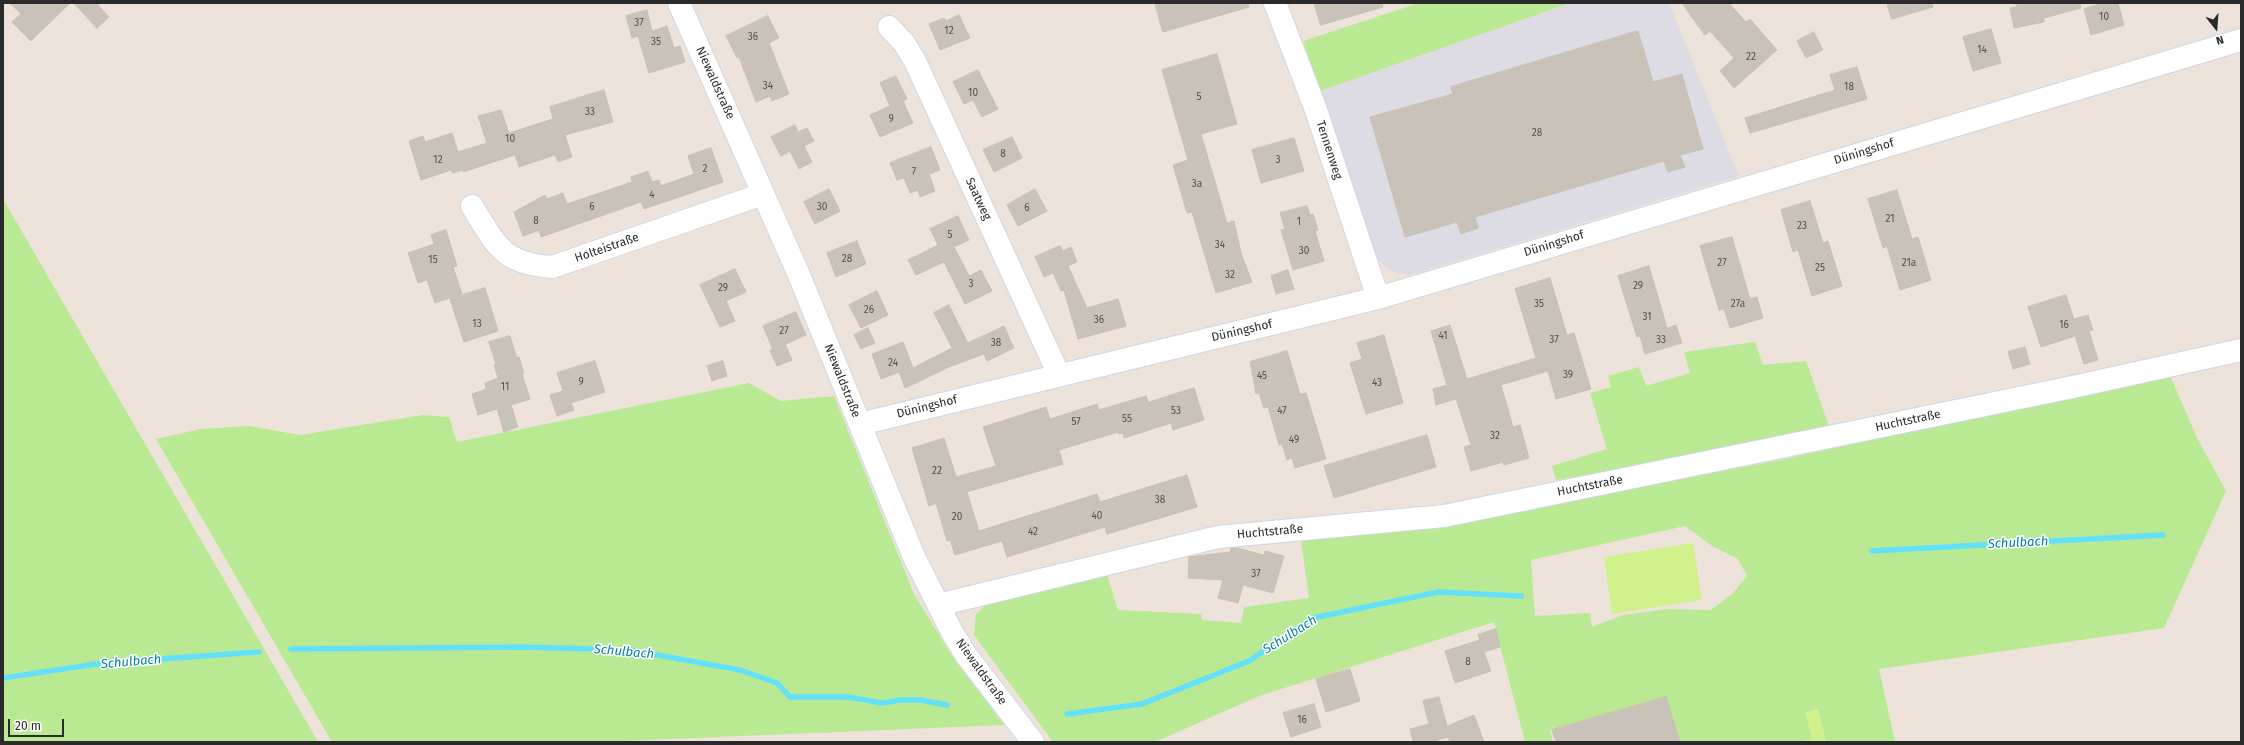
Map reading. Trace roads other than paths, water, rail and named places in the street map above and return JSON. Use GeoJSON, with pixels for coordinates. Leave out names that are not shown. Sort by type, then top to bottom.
{"type":"FeatureCollection","features":[{"type":"Feature","properties":{"kind":"street","name":"Niewaldstraße"},"geometry":{"type":"LineString","coordinates":[[679,3],[799,275],[914,558],[966,655],[1033,742]]}},
{"type":"Feature","properties":{"kind":"street","name":"Tennenweg"},"geometry":{"type":"LineString","coordinates":[[1275,3],[1316,110],[1378,298]]}},
{"type":"Feature","properties":{"kind":"street","name":"Saatweg"},"geometry":{"type":"LineString","coordinates":[[889,27],[904,43],[915,61],[1059,375]]}},
{"type":"Feature","properties":{"kind":"street","name":"Düningshof"},"geometry":{"type":"LineString","coordinates":[[860,424],[1378,298],[2241,40]]}},
{"type":"Feature","properties":{"kind":"street","name":"Holteistraße"},"geometry":{"type":"LineString","coordinates":[[472,206],[495,242],[506,253],[522,263],[552,267],[763,194]]}},
{"type":"Feature","properties":{"kind":"street","name":"Huchtstraße"},"geometry":{"type":"LineString","coordinates":[[938,605],[1218,537],[1456,513],[2068,388],[2241,350]]}},
{"type":"Feature","properties":{"kind":"waterway","name":"Schulbach"},"geometry":{"type":"LineString","coordinates":[[1872,551],[2163,535]]}},
{"type":"Feature","properties":{"kind":"waterway","name":"Schulbach"},"geometry":{"type":"LineString","coordinates":[[1067,714],[1142,704],[1249,661],[1313,618],[1438,592],[1521,596]]}},
{"type":"Feature","properties":{"kind":"waterway","name":"Schulbach"},"geometry":{"type":"LineString","coordinates":[[291,649],[524,647],[630,650],[740,670],[777,683],[790,697],[848,697],[882,703],[901,700],[920,700],[947,705]]}},
{"type":"Feature","properties":{"kind":"waterway","name":"Schulbach"},"geometry":{"type":"LineString","coordinates":[[3,678],[103,663],[259,652]]}}]}
